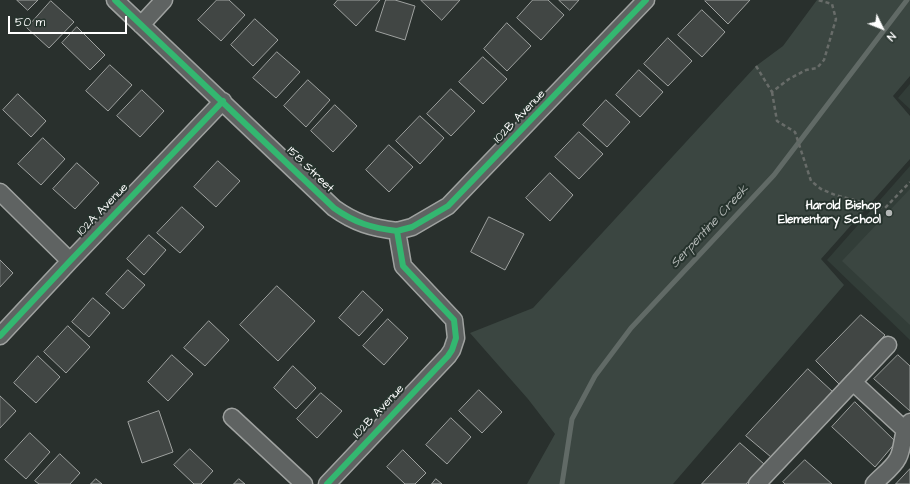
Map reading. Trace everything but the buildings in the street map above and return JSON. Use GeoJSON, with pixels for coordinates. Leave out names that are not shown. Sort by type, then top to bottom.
{"type":"FeatureCollection","features":[{"type":"Feature","properties":{"kind":"street","name":"158 Street"},"geometry":{"type":"LineString","coordinates":[[115,0],[334,208],[346,217],[359,223],[376,229],[396,231]]}},
{"type":"Feature","properties":{"kind":"street"},"geometry":{"type":"LineString","coordinates":[[141,25],[164,0]]}},
{"type":"Feature","properties":{"kind":"street","name":"102B Avenue"},"geometry":{"type":"LineString","coordinates":[[330,483],[448,356],[452,350],[456,338],[454,320],[403,266],[396,231],[412,227],[448,206],[646,0]]}},
{"type":"Feature","properties":{"kind":"street","name":"102A Avenue"},"geometry":{"type":"LineString","coordinates":[[0,336],[70,260],[222,101]]}},
{"type":"Feature","properties":{"kind":"street"},"geometry":{"type":"LineString","coordinates":[[0,192],[70,260]]}},
{"type":"Feature","properties":{"kind":"street"},"geometry":{"type":"LineString","coordinates":[[758,484],[888,345]]}},
{"type":"Feature","properties":{"kind":"street"},"geometry":{"type":"LineString","coordinates":[[853,382],[907,426],[898,460],[874,484]]}},
{"type":"Feature","properties":{"kind":"street"},"geometry":{"type":"LineString","coordinates":[[232,417],[304,484]]}},
{"type":"Feature","properties":{"kind":"path"},"geometry":{"type":"LineString","coordinates":[[772,92],[789,79],[806,70],[818,68],[824,60],[836,20],[832,4],[818,0]]}},
{"type":"Feature","properties":{"kind":"path"},"geometry":{"type":"LineString","coordinates":[[756,66],[772,92],[777,121],[795,132],[811,181],[835,195],[885,208],[910,182]]}},
{"type":"Feature","properties":{"kind":"shaded area"},"geometry":{"type":"Polygon","coordinates":[[[817,0],[910,0],[910,76],[893,96],[910,116],[910,159],[821,259],[844,285],[673,484],[527,484],[555,434],[528,399],[470,333],[533,308],[756,66],[783,46],[817,0]]]}},
{"type":"Feature","properties":{"kind":"shaded area"},"geometry":{"type":"Polygon","coordinates":[[[910,84],[910,109],[898,98],[910,84]]]}},
{"type":"Feature","properties":{"kind":"shaded area","name":"Harold Bishop Elementary School"},"geometry":{"type":"Polygon","coordinates":[[[910,166],[910,340],[827,260],[910,166]]]}},
{"type":"Feature","properties":{"kind":"shaded area","name":"Harold Bishop Elementary School"},"geometry":{"type":"Polygon","coordinates":[[[910,189],[910,325],[842,261],[910,189]]]}},
{"type":"Feature","properties":{"kind":"waterway","name":"Serpentine Creek"},"geometry":{"type":"LineString","coordinates":[[562,484],[572,419],[595,376],[631,328],[774,175],[907,0]]}},
{"type":"Feature","properties":{"kind":"cycle path"},"geometry":{"type":"LineString","coordinates":[[115,0],[334,208],[349,218],[364,224],[397,231],[403,266],[454,320],[456,338],[452,350],[448,356],[327,484]]}},
{"type":"Feature","properties":{"kind":"cycle path"},"geometry":{"type":"LineString","coordinates":[[397,231],[412,227],[448,206],[646,0]]}},
{"type":"Feature","properties":{"kind":"cycle path"},"geometry":{"type":"LineString","coordinates":[[0,336],[223,101]]}},
{"type":"Feature","properties":{"kind":"place","name":"Harold Bishop Elementary School"},"geometry":{"type":"Point","coordinates":[889,213]}}]}
